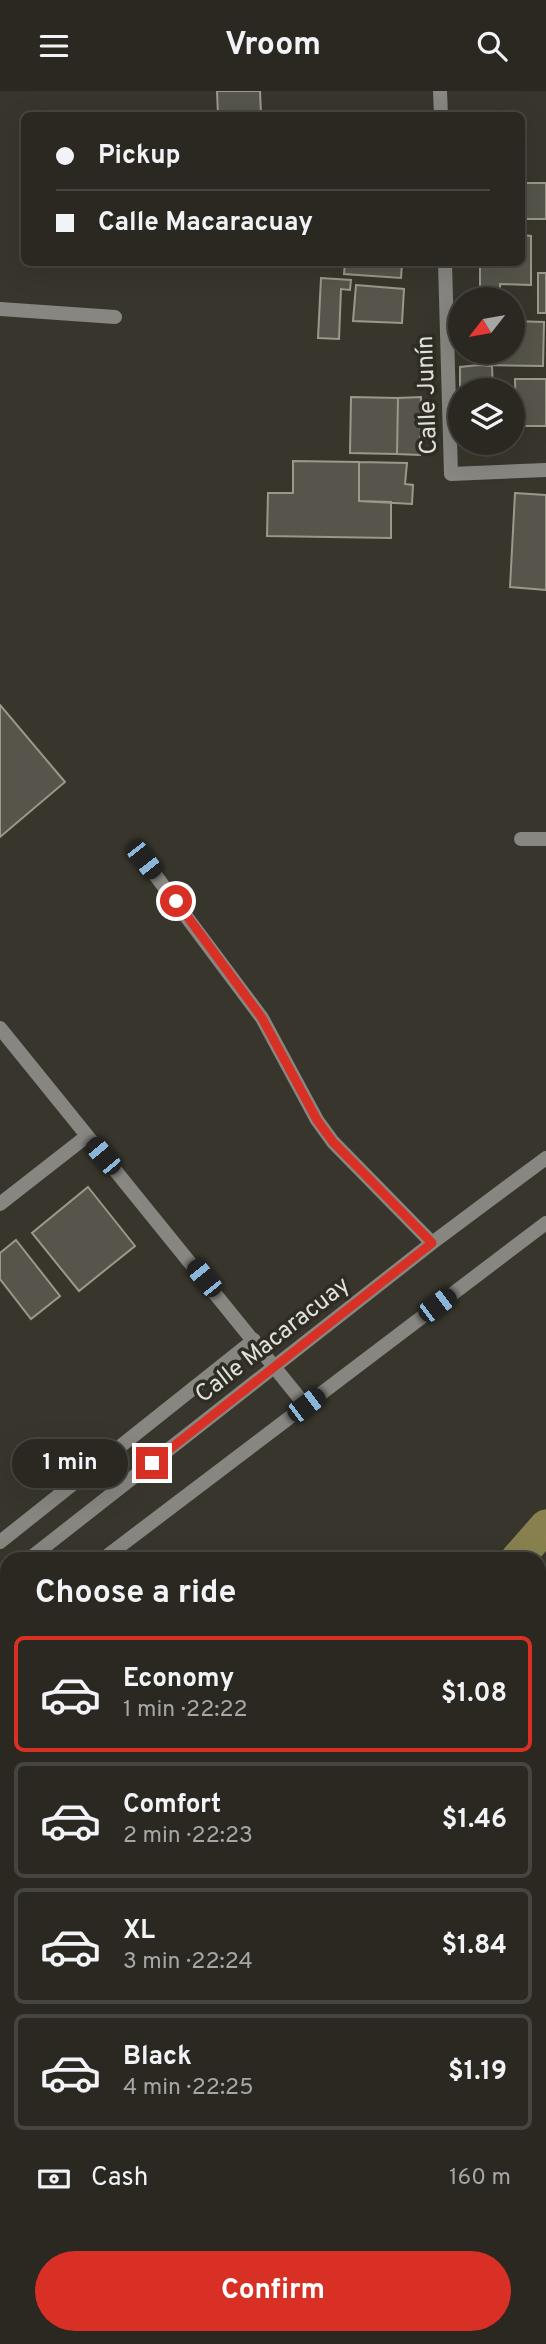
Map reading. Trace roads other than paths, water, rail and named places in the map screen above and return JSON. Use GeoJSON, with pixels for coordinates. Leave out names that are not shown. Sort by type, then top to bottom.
{"type":"FeatureCollection","features":[{"type":"Feature","properties":{"kind":"street"},"geometry":{"type":"LineString","coordinates":[[440,91],[441,112]]}},
{"type":"Feature","properties":{"kind":"street","name":"Calle Junín"},"geometry":{"type":"LineString","coordinates":[[445,266],[451,474],[546,470]]}},
{"type":"Feature","properties":{"kind":"street"},"geometry":{"type":"LineString","coordinates":[[0,309],[114,317]]}},
{"type":"Feature","properties":{"kind":"street"},"geometry":{"type":"LineString","coordinates":[[520,839],[546,839]]}},
{"type":"Feature","properties":{"kind":"street"},"geometry":{"type":"LineString","coordinates":[[144,860],[262,1018],[317,1120],[333,1142],[432,1243]]}},
{"type":"Feature","properties":{"kind":"street"},"geometry":{"type":"LineString","coordinates":[[0,1028],[306,1405]]}},
{"type":"Feature","properties":{"kind":"street"},"geometry":{"type":"LineString","coordinates":[[0,1204],[87,1136]]}},
{"type":"Feature","properties":{"kind":"street","name":"Calle Macaracuay"},"geometry":{"type":"LineString","coordinates":[[38,1552],[432,1243],[546,1159]]}},
{"type":"Feature","properties":{"kind":"street"},"geometry":{"type":"LineString","coordinates":[[112,1552],[546,1223]]}},
{"type":"Feature","properties":{"kind":"street"},"geometry":{"type":"LineString","coordinates":[[0,1542],[254,1340]]}},
{"type":"Feature","properties":{"kind":"waterway"},"geometry":{"type":"LineString","coordinates":[[523,1552],[546,1526]]}}]}
